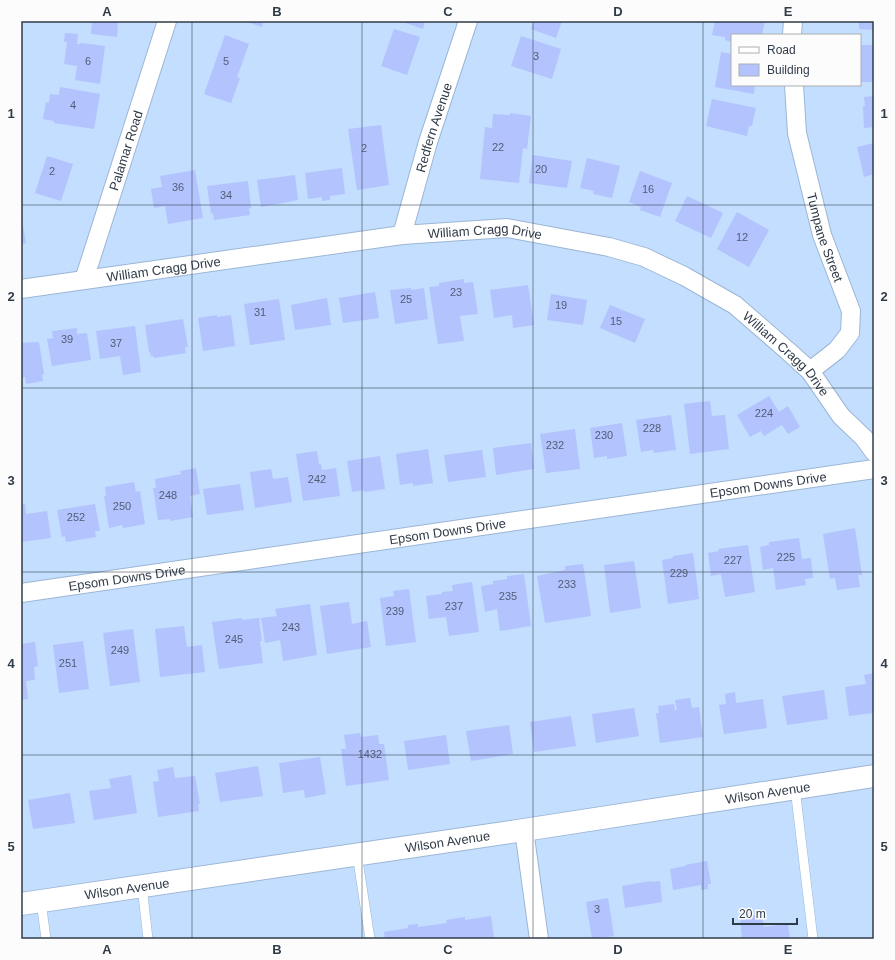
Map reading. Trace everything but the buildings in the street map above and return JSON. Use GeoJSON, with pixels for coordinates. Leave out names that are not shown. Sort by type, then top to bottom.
{"type":"FeatureCollection","features":[{"type":"Feature","properties":{"kind":"main road","name":"Wilson Avenue"},"geometry":{"type":"LineString","coordinates":[[31,903],[524,830],[874,776]]}},
{"type":"Feature","properties":{"kind":"street","name":"Palamar Road"},"geometry":{"type":"LineString","coordinates":[[84,280],[167,21]]}},
{"type":"Feature","properties":{"kind":"street","name":"Redfern Avenue"},"geometry":{"type":"LineString","coordinates":[[402,235],[428,142],[468,21]]}},
{"type":"Feature","properties":{"kind":"street"},"geometry":{"type":"LineString","coordinates":[[792,34],[793,21]]}},
{"type":"Feature","properties":{"kind":"street","name":"Tumpane Street"},"geometry":{"type":"LineString","coordinates":[[794,86],[797,133],[822,235],[851,311],[850,333],[837,350],[810,371]]}},
{"type":"Feature","properties":{"kind":"street","name":"William Cragg Drive"},"geometry":{"type":"LineString","coordinates":[[21,289],[402,235],[507,228],[609,247],[644,257],[684,276],[734,305],[788,350],[810,371],[841,416],[864,438],[874,452]]}},
{"type":"Feature","properties":{"kind":"street","name":"Epsom Downs Drive"},"geometry":{"type":"LineString","coordinates":[[21,593],[874,469]]}},
{"type":"Feature","properties":{"kind":"street"},"geometry":{"type":"LineString","coordinates":[[524,830],[539,939]]}},
{"type":"Feature","properties":{"kind":"lane"},"geometry":{"type":"LineString","coordinates":[[795,788],[813,939]]}},
{"type":"Feature","properties":{"kind":"lane"},"geometry":{"type":"LineString","coordinates":[[357,854],[370,939]]}},
{"type":"Feature","properties":{"kind":"lane"},"geometry":{"type":"LineString","coordinates":[[142,886],[148,939]]}},
{"type":"Feature","properties":{"kind":"lane"},"geometry":{"type":"LineString","coordinates":[[31,903],[46,939]]}}]}
